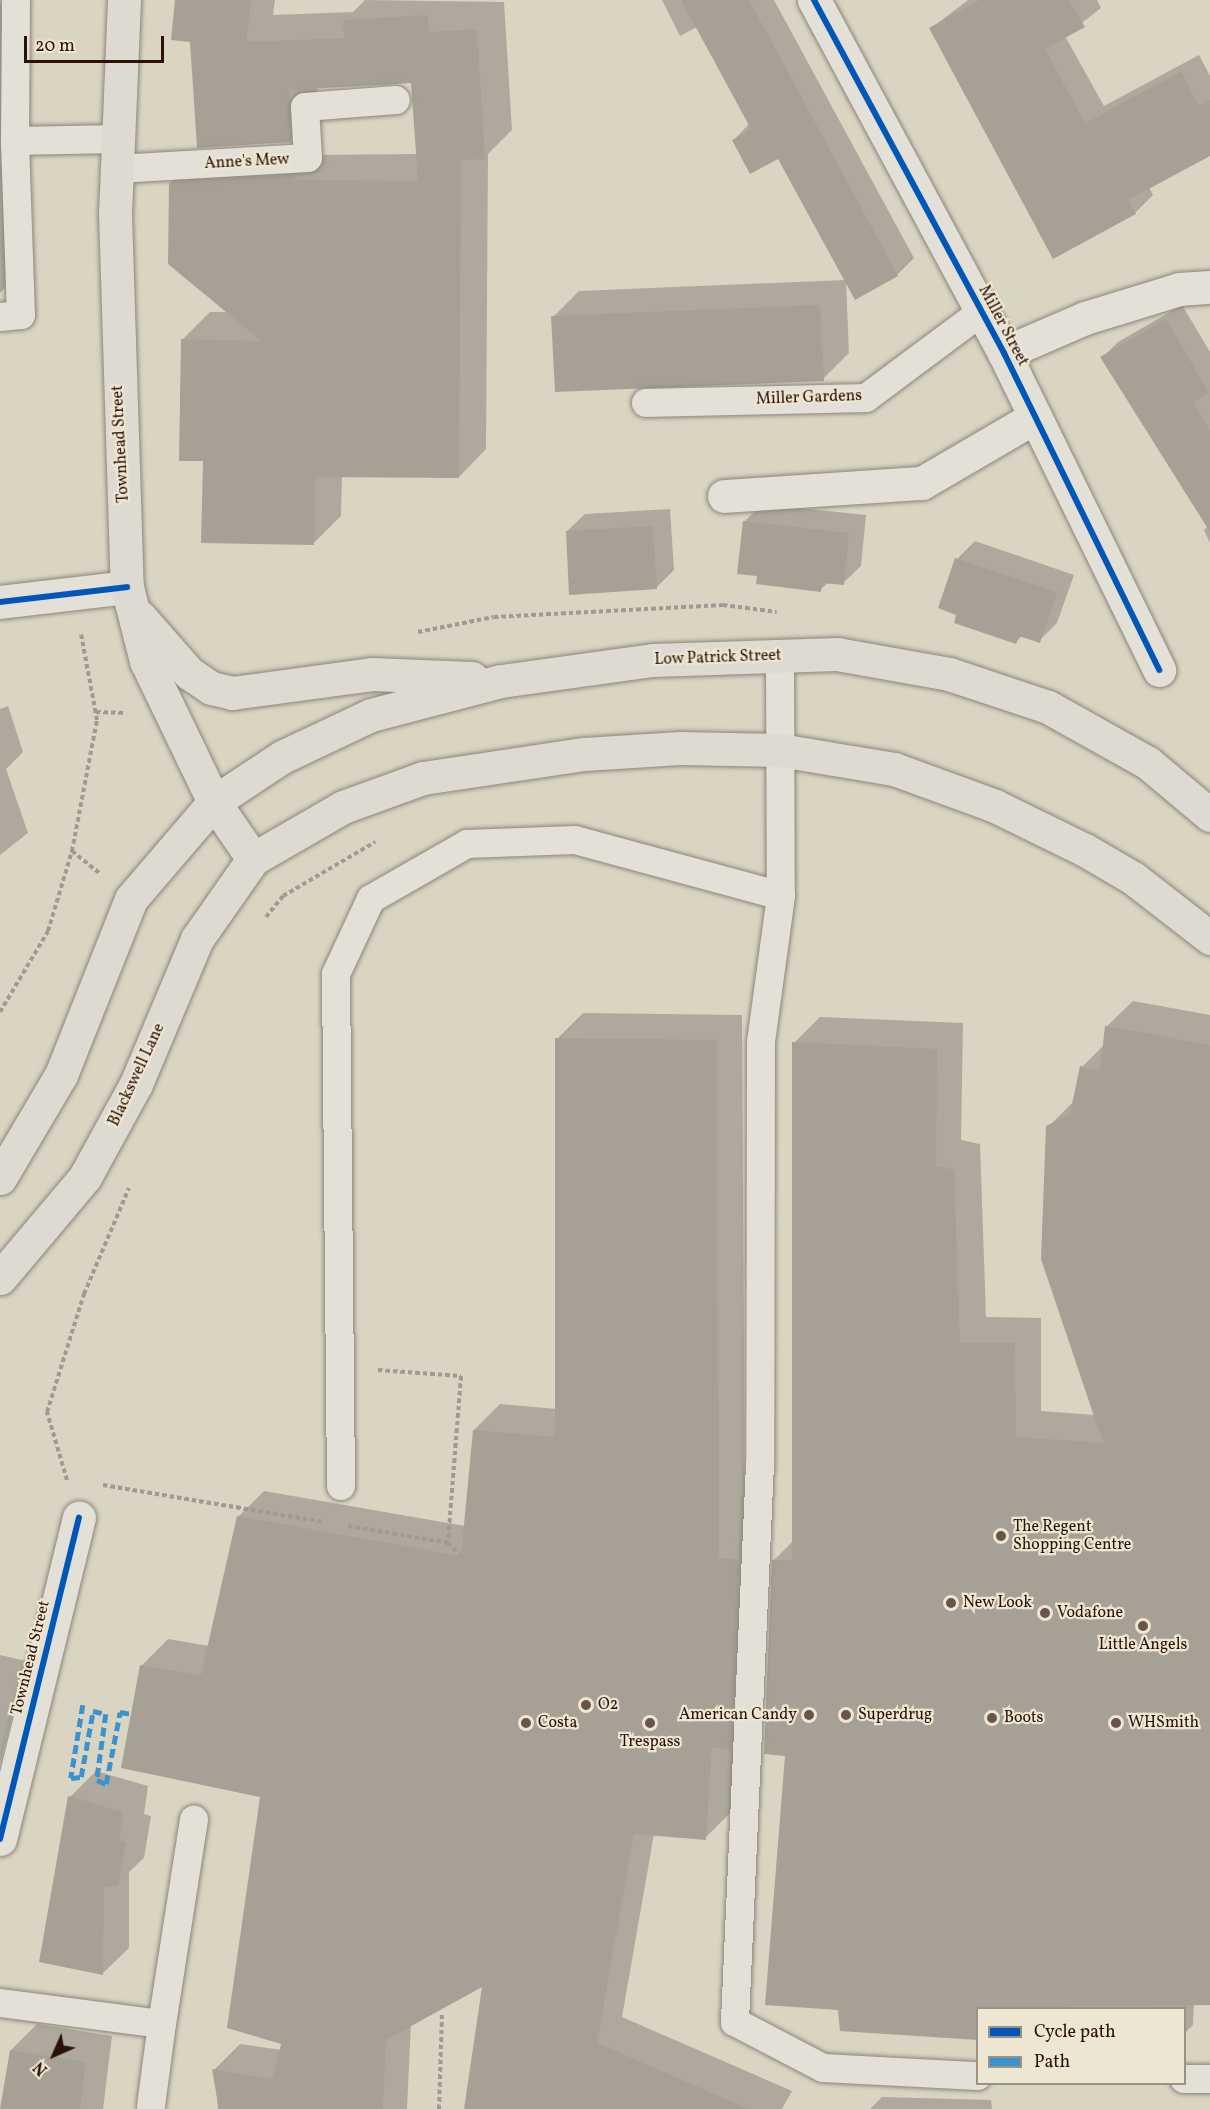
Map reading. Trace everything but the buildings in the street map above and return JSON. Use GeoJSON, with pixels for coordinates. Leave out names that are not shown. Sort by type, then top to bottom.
{"type":"FeatureCollection","features":[{"type":"Feature","properties":{"kind":"main road","name":"Townhead Street"},"geometry":{"type":"LineString","coordinates":[[124,0],[118,154],[116,363],[129,596],[146,661],[214,802],[254,859]]}},
{"type":"Feature","properties":{"kind":"main road"},"geometry":{"type":"LineString","coordinates":[[129,596],[189,673],[210,688],[232,693],[372,674],[506,680]]}},
{"type":"Feature","properties":{"kind":"main road","name":"Low Patrick Street"},"geometry":{"type":"LineString","coordinates":[[214,802],[282,758],[371,715],[506,680],[653,660],[837,654],[949,674],[1048,707],[1148,763],[1210,816]]}},
{"type":"Feature","properties":{"kind":"main road"},"geometry":{"type":"LineString","coordinates":[[254,859],[343,807],[423,777],[584,754],[780,750],[894,769],[994,806],[1133,878],[1210,938]]}},
{"type":"Feature","properties":{"kind":"main road"},"geometry":{"type":"LineString","coordinates":[[0,1178],[61,1075],[131,899],[214,802]]}},
{"type":"Feature","properties":{"kind":"main road","name":"Blackswell Lane"},"geometry":{"type":"LineString","coordinates":[[0,1278],[86,1177],[136,1084],[197,939],[254,859]]}},
{"type":"Feature","properties":{"kind":"street","name":"Miller Street"},"geometry":{"type":"LineString","coordinates":[[824,3],[980,313],[1004,352],[1159,670]]}},
{"type":"Feature","properties":{"kind":"street"},"geometry":{"type":"LineString","coordinates":[[1004,352],[1095,315],[1179,289],[1210,287]]}},
{"type":"Feature","properties":{"kind":"street"},"geometry":{"type":"LineString","coordinates":[[724,496],[922,483],[1035,417]]}},
{"type":"Feature","properties":{"kind":"street"},"geometry":{"type":"LineString","coordinates":[[0,602],[74,593],[129,596]]}},
{"type":"Feature","properties":{"kind":"street","name":"Townhead Street"},"geometry":{"type":"LineString","coordinates":[[0,1839],[79,1518]]}},
{"type":"Feature","properties":{"kind":"lane"},"geometry":{"type":"LineString","coordinates":[[0,317],[21,315],[15,141],[16,0]]}},
{"type":"Feature","properties":{"kind":"lane","name":"Anne's Mew"},"geometry":{"type":"LineString","coordinates":[[118,154],[308,158],[305,107],[396,100]]}},
{"type":"Feature","properties":{"kind":"lane"},"geometry":{"type":"LineString","coordinates":[[15,141],[118,154]]}},
{"type":"Feature","properties":{"kind":"lane","name":"Miller Gardens"},"geometry":{"type":"LineString","coordinates":[[646,403],[867,398],[980,313]]}},
{"type":"Feature","properties":{"kind":"lane"},"geometry":{"type":"LineString","coordinates":[[780,656],[781,896],[761,1042],[760,1464],[748,1787],[735,2022],[823,2068],[976,2076]]}},
{"type":"Feature","properties":{"kind":"lane"},"geometry":{"type":"LineString","coordinates":[[341,1486],[336,974],[371,899],[467,844],[575,840],[781,896]]}},
{"type":"Feature","properties":{"kind":"lane"},"geometry":{"type":"LineString","coordinates":[[151,2106],[194,1819]]}},
{"type":"Feature","properties":{"kind":"lane"},"geometry":{"type":"LineString","coordinates":[[0,2003],[162,2024]]}},
{"type":"Feature","properties":{"kind":"lane"},"geometry":{"type":"LineString","coordinates":[[1186,2079],[1210,2079]]}},
{"type":"Feature","properties":{"kind":"path"},"geometry":{"type":"LineString","coordinates":[[0,1012],[48,931],[72,851],[97,720],[74,593]]}},
{"type":"Feature","properties":{"kind":"path"},"geometry":{"type":"LineString","coordinates":[[263,921],[283,896],[386,837]]}},
{"type":"Feature","properties":{"kind":"path"},"geometry":{"type":"LineString","coordinates":[[79,1518],[47,1412],[84,1294],[131,1184]]}},
{"type":"Feature","properties":{"kind":"path"},"geometry":{"type":"LineString","coordinates":[[339,1368],[461,1376],[448,1543]]}},
{"type":"Feature","properties":{"kind":"path"},"geometry":{"type":"LineString","coordinates":[[67,1478],[78,1480]]}},
{"type":"Feature","properties":{"kind":"path"},"geometry":{"type":"LineString","coordinates":[[90,1482],[333,1523]]}},
{"type":"Feature","properties":{"kind":"path"},"geometry":{"type":"LineString","coordinates":[[344,1525],[448,1543],[461,1556]]}},
{"type":"Feature","properties":{"kind":"path"},"geometry":{"type":"LineString","coordinates":[[439,2109],[442,2012]]}},
{"type":"Feature","properties":{"kind":"marked path"},"geometry":{"type":"LineString","coordinates":[[83,1705],[71,1778],[81,1777],[93,1711],[106,1714],[97,1780],[106,1784],[120,1712],[131,1714]]}},
{"type":"Feature","properties":{"kind":"cycle path"},"geometry":{"type":"LineString","coordinates":[[814,0],[1004,353],[1159,670]]}},
{"type":"Feature","properties":{"kind":"cycle path"},"geometry":{"type":"LineString","coordinates":[[0,602],[127,587]]}},
{"type":"Feature","properties":{"kind":"cycle path"},"geometry":{"type":"LineString","coordinates":[[0,1839],[79,1518]]}},
{"type":"Feature","properties":{"kind":"place","name":"The Regent Shopping Centre"},"geometry":{"type":"Point","coordinates":[1001,1536]}},
{"type":"Feature","properties":{"kind":"place","name":"New Look"},"geometry":{"type":"Point","coordinates":[951,1603]}},
{"type":"Feature","properties":{"kind":"place","name":"Vodafone"},"geometry":{"type":"Point","coordinates":[1045,1613]}},
{"type":"Feature","properties":{"kind":"place","name":"Little Angels"},"geometry":{"type":"Point","coordinates":[1143,1626]}},
{"type":"Feature","properties":{"kind":"place","name":"O2"},"geometry":{"type":"Point","coordinates":[586,1705]}},
{"type":"Feature","properties":{"kind":"place","name":"American Candy"},"geometry":{"type":"Point","coordinates":[809,1715]}},
{"type":"Feature","properties":{"kind":"place","name":"Superdrug"},"geometry":{"type":"Point","coordinates":[846,1715]}},
{"type":"Feature","properties":{"kind":"place","name":"Boots"},"geometry":{"type":"Point","coordinates":[992,1718]}},
{"type":"Feature","properties":{"kind":"place","name":"Costa"},"geometry":{"type":"Point","coordinates":[526,1723]}},
{"type":"Feature","properties":{"kind":"place","name":"Trespass"},"geometry":{"type":"Point","coordinates":[650,1723]}},
{"type":"Feature","properties":{"kind":"place","name":"WHSmith"},"geometry":{"type":"Point","coordinates":[1116,1723]}}]}
